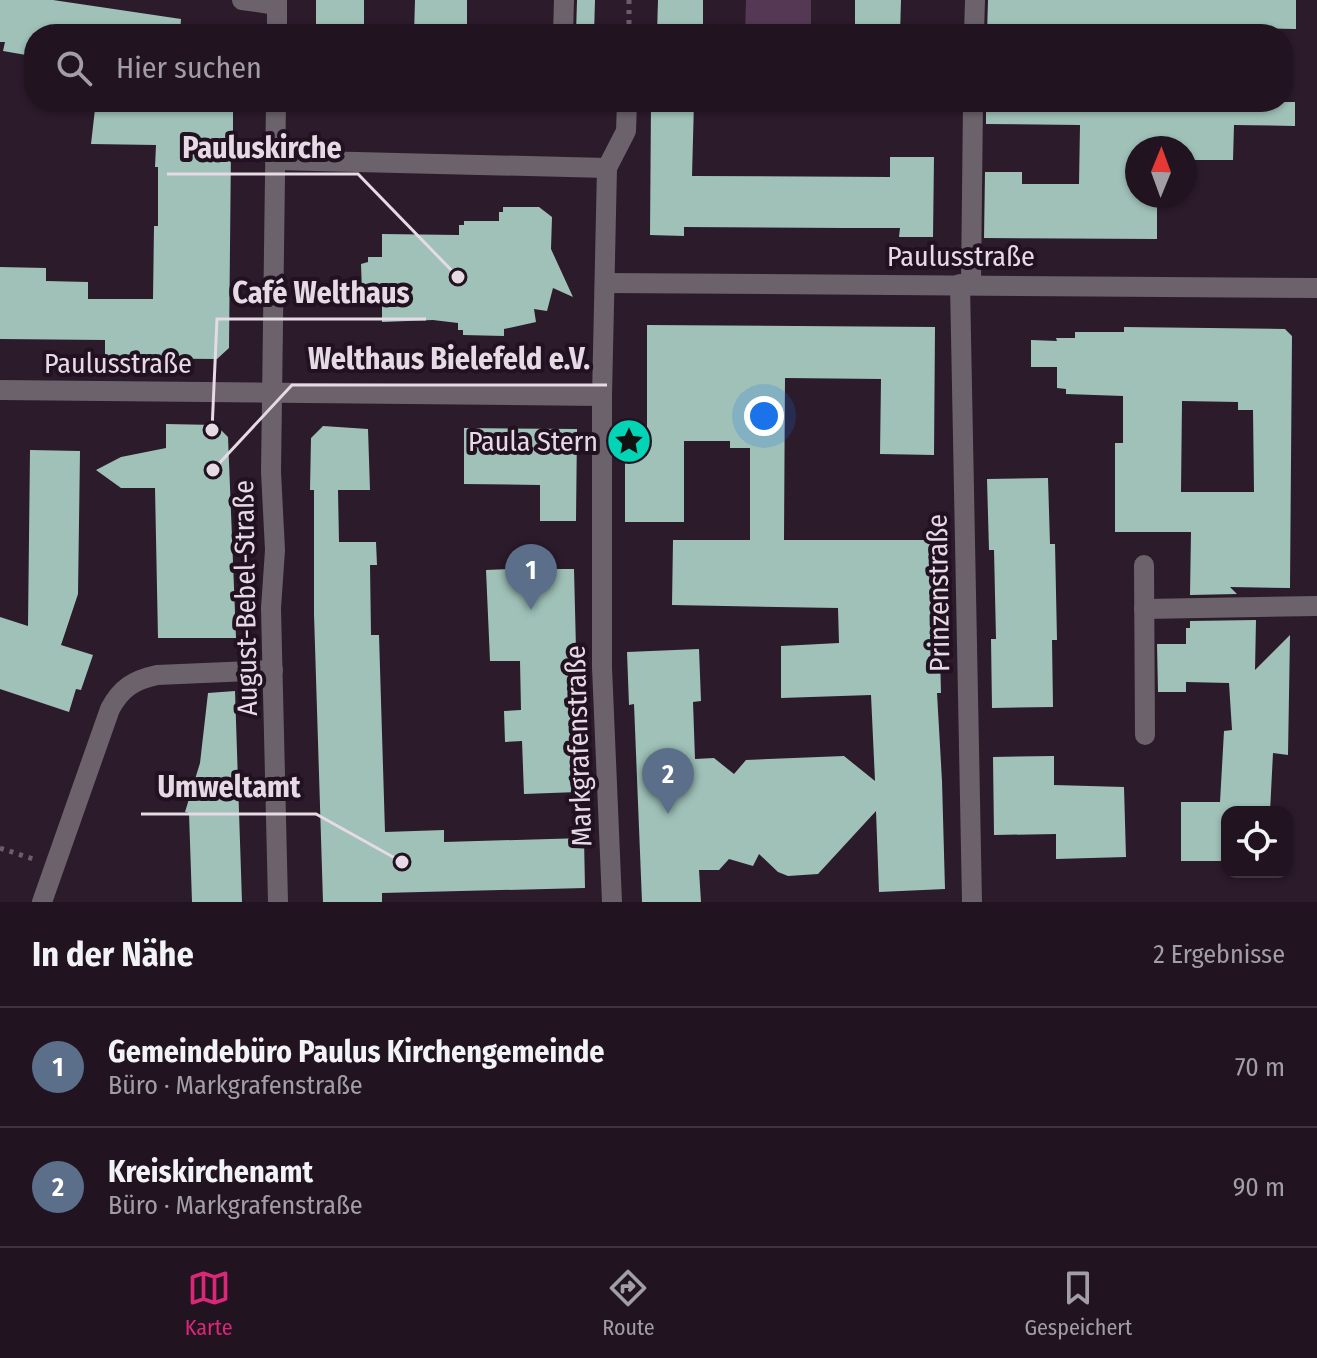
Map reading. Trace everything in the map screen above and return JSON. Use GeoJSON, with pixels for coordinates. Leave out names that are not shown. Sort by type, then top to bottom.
{"type":"FeatureCollection","features":[{"type":"Feature","properties":{"kind":"street"},"geometry":{"type":"LineString","coordinates":[[242,0],[277,2],[277,24]]}},
{"type":"Feature","properties":{"kind":"street"},"geometry":{"type":"LineString","coordinates":[[563,24],[564,0]]}},
{"type":"Feature","properties":{"kind":"street"},"geometry":{"type":"LineString","coordinates":[[974,24],[975,0]]}},
{"type":"Feature","properties":{"kind":"street","name":"August-Bebel-Straße"},"geometry":{"type":"LineString","coordinates":[[276,112],[272,391],[275,550],[271,608],[278,902]]}},
{"type":"Feature","properties":{"kind":"street"},"geometry":{"type":"LineString","coordinates":[[602,396],[607,168],[626,131],[627,112]]}},
{"type":"Feature","properties":{"kind":"street","name":"Prinzenstraße"},"geometry":{"type":"LineString","coordinates":[[972,902],[965,284],[973,112]]}},
{"type":"Feature","properties":{"kind":"street"},"geometry":{"type":"LineString","coordinates":[[275,160],[607,168]]}},
{"type":"Feature","properties":{"kind":"street","name":"Paulusstraße"},"geometry":{"type":"LineString","coordinates":[[605,283],[1317,288]]}},
{"type":"Feature","properties":{"kind":"street","name":"Paulusstraße"},"geometry":{"type":"LineString","coordinates":[[0,390],[602,396]]}},
{"type":"Feature","properties":{"kind":"street","name":"Markgrafenstraße"},"geometry":{"type":"LineString","coordinates":[[602,396],[602,667],[612,902]]}},
{"type":"Feature","properties":{"kind":"street"},"geometry":{"type":"LineString","coordinates":[[1144,565],[1145,735]]}},
{"type":"Feature","properties":{"kind":"street"},"geometry":{"type":"LineString","coordinates":[[1144,609],[1317,606]]}},
{"type":"Feature","properties":{"kind":"street"},"geometry":{"type":"LineString","coordinates":[[42,902],[117,695],[142,678],[157,675],[273,670]]}},
{"type":"Feature","properties":{"kind":"path"},"geometry":{"type":"LineString","coordinates":[[629,0],[629,24]]}},
{"type":"Feature","properties":{"kind":"path"},"geometry":{"type":"LineString","coordinates":[[0,848],[39,860],[53,873]]}},
{"type":"Feature","properties":{"kind":"shaded area"},"geometry":{"type":"Polygon","coordinates":[[[746,0],[811,0],[811,24],[745,24],[746,0]]]}},
{"type":"Feature","properties":{"kind":"building"},"geometry":{"type":"Polygon","coordinates":[[[0,0],[53,0],[181,19],[181,24],[24,24],[24,55],[3,51],[5,42],[0,42],[0,0]]]}},
{"type":"Feature","properties":{"kind":"building"},"geometry":{"type":"Polygon","coordinates":[[[316,0],[364,0],[364,24],[316,24],[316,0]]]}},
{"type":"Feature","properties":{"kind":"building"},"geometry":{"type":"Polygon","coordinates":[[[415,0],[467,0],[467,24],[414,24],[415,0]]]}},
{"type":"Feature","properties":{"kind":"building"},"geometry":{"type":"Polygon","coordinates":[[[577,0],[595,0],[594,24],[576,24],[577,0]]]}},
{"type":"Feature","properties":{"kind":"building"},"geometry":{"type":"Polygon","coordinates":[[[658,0],[703,0],[703,24],[657,24],[658,0]]]}},
{"type":"Feature","properties":{"kind":"building"},"geometry":{"type":"Polygon","coordinates":[[[855,0],[901,0],[900,24],[855,24],[855,0]]]}},
{"type":"Feature","properties":{"kind":"building"},"geometry":{"type":"Polygon","coordinates":[[[988,0],[1296,0],[1296,29],[1293,29],[1293,24],[987,24],[988,0]]]}},
{"type":"Feature","properties":{"kind":"building"},"geometry":{"type":"Polygon","coordinates":[[[1295,102],[1295,126],[1234,125],[1233,160],[1197,160],[1197,136],[1125,136],[1125,208],[1157,208],[1157,239],[984,238],[985,172],[1022,172],[1022,184],[1079,184],[1080,125],[986,124],[986,112],[1293,112],[1295,102]]]}},
{"type":"Feature","properties":{"kind":"building"},"geometry":{"type":"Polygon","coordinates":[[[95,112],[233,112],[229,348],[217,359],[105,358],[105,340],[0,339],[0,267],[46,268],[46,281],[88,282],[88,299],[153,299],[154,226],[158,226],[156,145],[91,144],[95,112]]]}},
{"type":"Feature","properties":{"kind":"building"},"geometry":{"type":"Polygon","coordinates":[[[651,112],[694,112],[692,176],[890,177],[890,157],[934,157],[933,237],[899,237],[900,228],[684,227],[684,236],[650,235],[651,112]]]}},
{"type":"Feature","properties":{"kind":"building"},"geometry":{"type":"Polygon","coordinates":[[[503,207],[539,207],[552,217],[551,249],[573,297],[553,288],[547,311],[534,309],[536,322],[504,329],[504,336],[463,335],[463,330],[458,330],[458,323],[433,320],[382,322],[382,297],[368,297],[368,292],[362,292],[361,264],[368,262],[368,257],[382,257],[382,234],[459,235],[459,225],[464,225],[464,221],[499,221],[499,212],[503,212],[503,207]]]}},
{"type":"Feature","properties":{"kind":"building"},"geometry":{"type":"Polygon","coordinates":[[[647,325],[935,327],[934,455],[880,454],[881,379],[785,378],[784,540],[937,540],[941,693],[937,693],[945,889],[879,892],[876,811],[818,874],[788,876],[778,872],[759,854],[753,866],[729,859],[719,870],[699,870],[701,902],[642,902],[634,704],[629,705],[627,652],[699,649],[701,701],[693,702],[695,759],[714,758],[734,774],[746,760],[844,756],[875,781],[871,695],[781,698],[781,646],[839,643],[838,608],[672,605],[673,540],[750,540],[750,448],[730,448],[730,441],[684,441],[684,522],[625,522],[625,456],[647,456],[647,325]]]}},
{"type":"Feature","properties":{"kind":"building"},"geometry":{"type":"Polygon","coordinates":[[[1124,327],[1285,329],[1292,336],[1290,588],[1230,587],[1237,594],[1190,595],[1191,532],[1115,532],[1115,443],[1123,443],[1123,396],[1066,394],[1066,389],[1057,388],[1057,367],[1031,367],[1031,340],[1075,338],[1075,332],[1124,332],[1124,327]],[[1182,401],[1181,492],[1254,492],[1253,410],[1238,410],[1238,402],[1182,401]]]}},
{"type":"Feature","properties":{"kind":"building"},"geometry":{"type":"Polygon","coordinates":[[[166,424],[216,425],[228,437],[236,638],[158,638],[155,488],[121,488],[96,470],[121,457],[166,448],[166,424]]]}},
{"type":"Feature","properties":{"kind":"building"},"geometry":{"type":"Polygon","coordinates":[[[323,426],[368,429],[370,490],[338,490],[339,542],[376,542],[377,565],[370,565],[371,635],[379,635],[385,832],[444,830],[444,842],[584,838],[585,888],[382,893],[382,902],[323,902],[314,614],[314,490],[310,490],[311,438],[323,426]]]}},
{"type":"Feature","properties":{"kind":"building"},"geometry":{"type":"Polygon","coordinates":[[[464,428],[577,429],[576,521],[540,521],[540,485],[464,484],[464,428]]]}},
{"type":"Feature","properties":{"kind":"building"},"geometry":{"type":"Polygon","coordinates":[[[30,450],[80,451],[78,594],[61,645],[93,655],[81,690],[76,689],[69,712],[0,689],[0,617],[28,626],[30,450]]]}},
{"type":"Feature","properties":{"kind":"building"},"geometry":{"type":"Polygon","coordinates":[[[1048,478],[1050,544],[1055,544],[1057,640],[1052,640],[1053,707],[992,708],[991,639],[996,639],[994,550],[989,550],[987,479],[1048,478]]]}},
{"type":"Feature","properties":{"kind":"building"},"geometry":{"type":"Polygon","coordinates":[[[574,569],[576,649],[572,649],[578,792],[524,794],[522,741],[505,742],[504,711],[521,710],[520,661],[490,661],[486,570],[574,569]]]}},
{"type":"Feature","properties":{"kind":"building"},"geometry":{"type":"Polygon","coordinates":[[[1256,620],[1255,670],[1290,635],[1288,755],[1273,753],[1270,806],[1221,806],[1221,861],[1181,861],[1181,802],[1220,802],[1224,731],[1232,730],[1229,683],[1186,682],[1186,692],[1158,692],[1157,644],[1186,644],[1186,628],[1190,628],[1190,621],[1256,620]]]}},
{"type":"Feature","properties":{"kind":"building"},"geometry":{"type":"Polygon","coordinates":[[[235,691],[242,902],[192,902],[189,813],[185,812],[200,763],[208,693],[235,691]]]}},
{"type":"Feature","properties":{"kind":"building"},"geometry":{"type":"Polygon","coordinates":[[[1054,756],[1054,785],[1124,787],[1126,857],[1056,859],[1056,834],[994,835],[993,757],[1054,756]]]}},
{"type":"Feature","properties":{"kind":"place","name":"Pauluskirche"},"geometry":{"type":"Point","coordinates":[458,277]}},
{"type":"Feature","properties":{"kind":"place","name":"Café Welthaus"},"geometry":{"type":"Point","coordinates":[212,430]}},
{"type":"Feature","properties":{"kind":"place","name":"Paula Stern"},"geometry":{"type":"Point","coordinates":[629,441]}},
{"type":"Feature","properties":{"kind":"place","name":"Welthaus Bielefeld e.V."},"geometry":{"type":"Point","coordinates":[213,470]}},
{"type":"Feature","properties":{"kind":"place","name":"Gemeindebüro Paulus Kirchengemeinde"},"geometry":{"type":"Point","coordinates":[531,610]}},
{"type":"Feature","properties":{"kind":"place","name":"Kreiskirchenamt"},"geometry":{"type":"Point","coordinates":[668,814]}},
{"type":"Feature","properties":{"kind":"place","name":"Umweltamt"},"geometry":{"type":"Point","coordinates":[402,862]}}]}
